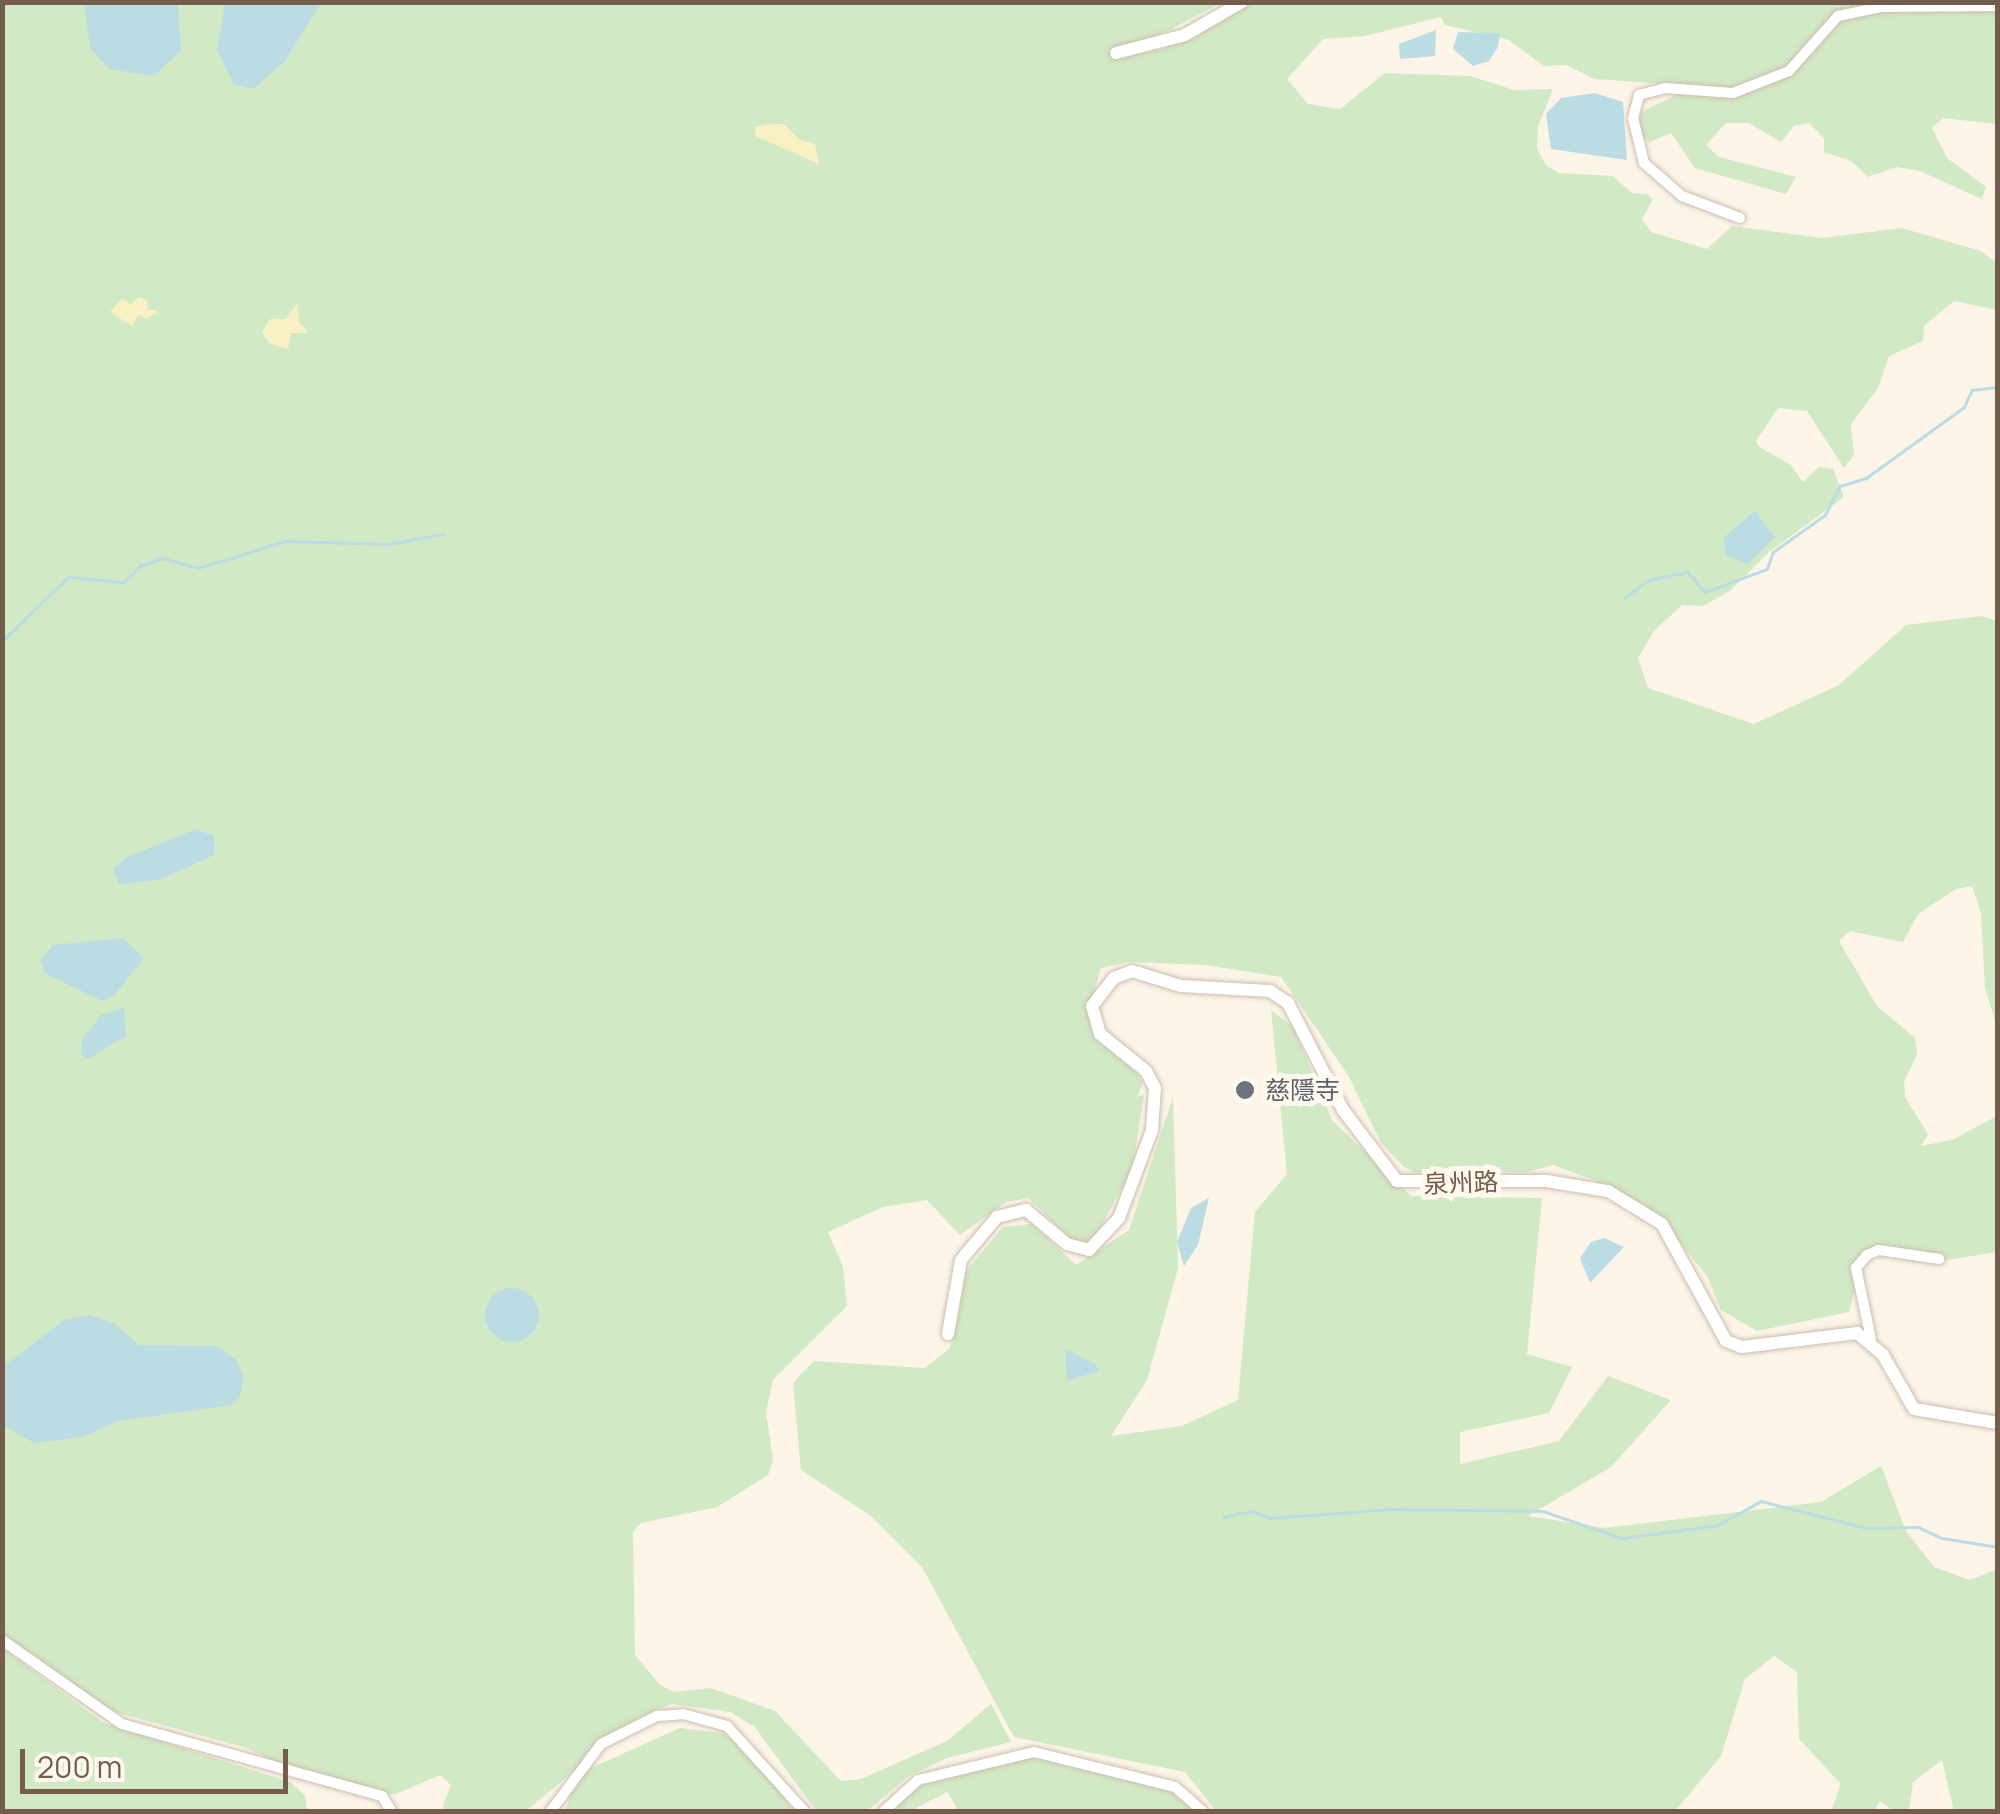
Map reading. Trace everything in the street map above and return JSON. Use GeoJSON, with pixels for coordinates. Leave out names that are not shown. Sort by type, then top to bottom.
{"type":"FeatureCollection","features":[{"type":"Feature","properties":{"kind":"street"},"geometry":{"type":"LineString","coordinates":[[1116,53],[1185,35],[1242,2]]}},
{"type":"Feature","properties":{"kind":"street"},"geometry":{"type":"LineString","coordinates":[[1740,218],[1682,196],[1644,164],[1633,118],[1638,96],[1664,88],[1733,93],[1788,71],[1838,16],[1882,8],[1998,6]]}},
{"type":"Feature","properties":{"kind":"street","name":"泉州路"},"geometry":{"type":"LineString","coordinates":[[948,1334],[961,1260],[997,1217],[1026,1210],[1067,1244],[1090,1250],[1119,1218],[1152,1130],[1155,1088],[1146,1071],[1100,1034],[1092,1006],[1114,978],[1132,971],[1202,990],[1270,990],[1288,1003],[1343,1110],[1397,1181],[1546,1182],[1608,1191],[1662,1224],[1726,1341],[1742,1347],[1847,1331],[1871,1339]]}},
{"type":"Feature","properties":{"kind":"street"},"geometry":{"type":"LineString","coordinates":[[1939,1259],[1879,1250],[1866,1255],[1856,1268],[1871,1339],[1914,1409],[1998,1423]]}},
{"type":"Feature","properties":{"kind":"street"},"geometry":{"type":"LineString","coordinates":[[2,1640],[122,1724],[382,1796],[392,1812]]}},
{"type":"Feature","properties":{"kind":"street"},"geometry":{"type":"LineString","coordinates":[[550,1812],[601,1744],[658,1716],[683,1714],[727,1726],[804,1812]]}},
{"type":"Feature","properties":{"kind":"street"},"geometry":{"type":"LineString","coordinates":[[884,1812],[918,1780],[1034,1752],[1175,1787],[1204,1812]]}},
{"type":"Feature","properties":{"kind":"green space"},"geometry":{"type":"Polygon","coordinates":[[[3,3],[1221,3],[1154,38],[1159,51],[1253,3],[1997,3],[1997,124],[1943,118],[1932,128],[1947,158],[1986,187],[1982,199],[1920,171],[1897,167],[1868,177],[1851,161],[1824,152],[1824,138],[1809,123],[1794,126],[1781,142],[1749,123],[1726,123],[1706,145],[1719,157],[1796,177],[1786,194],[1695,168],[1671,133],[1650,142],[1638,134],[1641,112],[1674,96],[1669,84],[1594,79],[1567,65],[1544,66],[1509,40],[1445,25],[1441,17],[1365,36],[1323,39],[1287,79],[1308,104],[1340,109],[1385,73],[1470,76],[1514,90],[1553,89],[1538,126],[1537,149],[1546,165],[1559,173],[1613,176],[1632,193],[1647,194],[1653,199],[1642,219],[1651,232],[1707,249],[1732,226],[1822,238],[1902,228],[1981,251],[1997,263],[1997,310],[1954,301],[1924,326],[1923,341],[1889,356],[1878,388],[1851,424],[1854,455],[1844,468],[1807,411],[1778,408],[1756,441],[1759,447],[1790,464],[1803,482],[1819,467],[1833,469],[1844,497],[1769,552],[1730,591],[1703,606],[1682,605],[1654,631],[1638,658],[1648,688],[1754,724],[1839,685],[1906,625],[1982,616],[1997,621],[1997,1027],[1985,988],[1981,913],[1972,886],[1956,889],[1918,914],[1903,942],[1850,931],[1839,941],[1877,1006],[1915,1038],[1917,1054],[1904,1082],[1905,1097],[1928,1134],[1921,1146],[1952,1140],[1997,1116],[1997,1252],[1946,1260],[1891,1246],[1863,1257],[1849,1312],[1757,1331],[1721,1310],[1707,1276],[1679,1241],[1597,1181],[1553,1165],[1523,1173],[1462,1167],[1415,1173],[1403,1166],[1381,1143],[1348,1075],[1281,977],[1205,965],[1130,962],[1101,968],[1088,1013],[1143,1082],[1138,1096],[1144,1095],[1132,1170],[1090,1246],[1079,1247],[1028,1198],[1006,1202],[960,1235],[927,1200],[883,1207],[828,1232],[843,1267],[847,1306],[773,1380],[766,1412],[773,1460],[768,1475],[717,1507],[641,1523],[633,1532],[635,1655],[660,1685],[674,1692],[711,1688],[775,1711],[841,1781],[861,1779],[947,1741],[991,1704],[1011,1742],[947,1758],[909,1776],[867,1811],[816,1811],[755,1727],[730,1712],[671,1704],[636,1719],[526,1811],[441,1811],[451,1785],[440,1775],[396,1794],[326,1788],[247,1748],[111,1711],[3,1634],[3,3]]]}},
{"type":"Feature","properties":{"kind":"green space"},"geometry":{"type":"Polygon","coordinates":[[[1271,1010],[1293,1027],[1332,1120],[1411,1196],[1542,1198],[1527,1354],[1572,1367],[1549,1413],[1460,1432],[1460,1464],[1559,1441],[1608,1376],[1671,1400],[1611,1467],[1528,1516],[1605,1528],[1821,1502],[1881,1466],[1906,1531],[1934,1567],[1970,1580],[1997,1569],[1997,1811],[1954,1811],[1942,1760],[1913,1782],[1909,1811],[1893,1811],[1880,1801],[1874,1811],[1831,1811],[1841,1784],[1799,1739],[1797,1672],[1774,1656],[1745,1679],[1721,1756],[1675,1811],[1216,1811],[1185,1772],[1014,1737],[922,1567],[871,1516],[801,1470],[793,1383],[814,1361],[925,1368],[950,1348],[965,1272],[1003,1227],[1032,1224],[1076,1265],[1129,1230],[1173,1097],[1178,1268],[1147,1380],[1111,1436],[1182,1426],[1238,1400],[1255,1212],[1287,1174],[1271,1010]]]}},
{"type":"Feature","properties":{"kind":"green space"},"geometry":{"type":"Polygon","coordinates":[[[2,1648],[104,1723],[290,1782],[305,1795],[307,1811],[3,1811],[2,1648]]]}},
{"type":"Feature","properties":{"kind":"green space"},"geometry":{"type":"Polygon","coordinates":[[[680,1728],[723,1733],[747,1750],[794,1811],[565,1812],[574,1782],[591,1768],[680,1728]]]}},
{"type":"Feature","properties":{"kind":"green space"},"geometry":{"type":"Polygon","coordinates":[[[1035,1748],[1173,1793],[1194,1811],[959,1811],[947,1792],[910,1811],[892,1812],[915,1786],[1035,1748]]]}},
{"type":"Feature","properties":{"kind":"sand"},"geometry":{"type":"Polygon","coordinates":[[[784,124],[800,140],[815,144],[819,164],[756,136],[755,127],[784,124]]]}},
{"type":"Feature","properties":{"kind":"sand"},"geometry":{"type":"Polygon","coordinates":[[[138,297],[147,300],[147,310],[160,310],[147,319],[139,315],[132,326],[110,312],[122,298],[131,305],[138,297]]]}},
{"type":"Feature","properties":{"kind":"sand"},"geometry":{"type":"Polygon","coordinates":[[[297,303],[299,323],[309,333],[291,333],[288,349],[270,344],[262,332],[270,319],[286,319],[297,303]]]}},
{"type":"Feature","properties":{"kind":"water"},"geometry":{"type":"Polygon","coordinates":[[[225,2],[321,3],[285,61],[253,89],[234,85],[217,50],[225,2]]]}},
{"type":"Feature","properties":{"kind":"water"},"geometry":{"type":"Polygon","coordinates":[[[84,3],[178,3],[181,51],[153,76],[109,69],[90,48],[84,3]]]}},
{"type":"Feature","properties":{"kind":"water"},"geometry":{"type":"Polygon","coordinates":[[[1436,30],[1435,56],[1400,59],[1399,44],[1436,30]]]}},
{"type":"Feature","properties":{"kind":"water"},"geometry":{"type":"Polygon","coordinates":[[[1458,32],[1500,33],[1498,47],[1489,61],[1473,66],[1453,49],[1458,32]]]}},
{"type":"Feature","properties":{"kind":"water"},"geometry":{"type":"Polygon","coordinates":[[[1595,93],[1623,102],[1627,160],[1551,149],[1546,114],[1561,98],[1595,93]]]}},
{"type":"Feature","properties":{"kind":"water"},"geometry":{"type":"Polygon","coordinates":[[[1755,511],[1775,537],[1748,564],[1725,555],[1724,537],[1755,511]]]}},
{"type":"Feature","properties":{"kind":"water"},"geometry":{"type":"Polygon","coordinates":[[[196,829],[214,836],[214,855],[159,880],[119,884],[113,869],[127,857],[196,829]]]}},
{"type":"Feature","properties":{"kind":"water"},"geometry":{"type":"Polygon","coordinates":[[[123,938],[144,958],[114,996],[102,1001],[45,973],[40,961],[53,945],[123,938]]]}},
{"type":"Feature","properties":{"kind":"water"},"geometry":{"type":"Polygon","coordinates":[[[124,1008],[126,1036],[88,1059],[81,1054],[82,1039],[101,1015],[124,1008]]]}},
{"type":"Feature","properties":{"kind":"water"},"geometry":{"type":"Polygon","coordinates":[[[1209,1198],[1198,1245],[1184,1266],[1177,1242],[1191,1208],[1209,1198]]]}},
{"type":"Feature","properties":{"kind":"water"},"geometry":{"type":"Polygon","coordinates":[[[1604,1238],[1624,1247],[1590,1283],[1580,1258],[1591,1242],[1604,1238]]]}},
{"type":"Feature","properties":{"kind":"water"},"geometry":{"type":"Polygon","coordinates":[[[512,1288],[531,1296],[539,1315],[531,1334],[512,1342],[493,1334],[485,1315],[493,1296],[512,1288]]]}},
{"type":"Feature","properties":{"kind":"water"},"geometry":{"type":"Polygon","coordinates":[[[90,1315],[114,1323],[139,1345],[216,1346],[236,1360],[244,1377],[240,1397],[232,1405],[118,1421],[82,1437],[34,1443],[4,1426],[3,1367],[64,1320],[90,1315]]]}},
{"type":"Feature","properties":{"kind":"water"},"geometry":{"type":"Polygon","coordinates":[[[1065,1349],[1095,1364],[1099,1371],[1067,1381],[1065,1349]]]}},
{"type":"Feature","properties":{"kind":"waterway"},"geometry":{"type":"LineString","coordinates":[[1624,598],[1649,580],[1688,572],[1705,592],[1767,569],[1773,552],[1825,515],[1840,486],[1866,478],[1964,407],[1972,390],[1998,387]]}},
{"type":"Feature","properties":{"kind":"waterway"},"geometry":{"type":"LineString","coordinates":[[2,641],[68,577],[124,582],[140,566],[163,558],[198,568],[286,541],[389,544],[443,534]]}},
{"type":"Feature","properties":{"kind":"waterway"},"geometry":{"type":"LineString","coordinates":[[1223,1517],[1252,1511],[1271,1518],[1390,1509],[1543,1511],[1622,1538],[1718,1525],[1761,1501],[1866,1528],[1918,1527],[1942,1538],[1998,1547]]}},
{"type":"Feature","properties":{"kind":"place","name":"慈隱寺"},"geometry":{"type":"Point","coordinates":[1245,1090]}}]}
